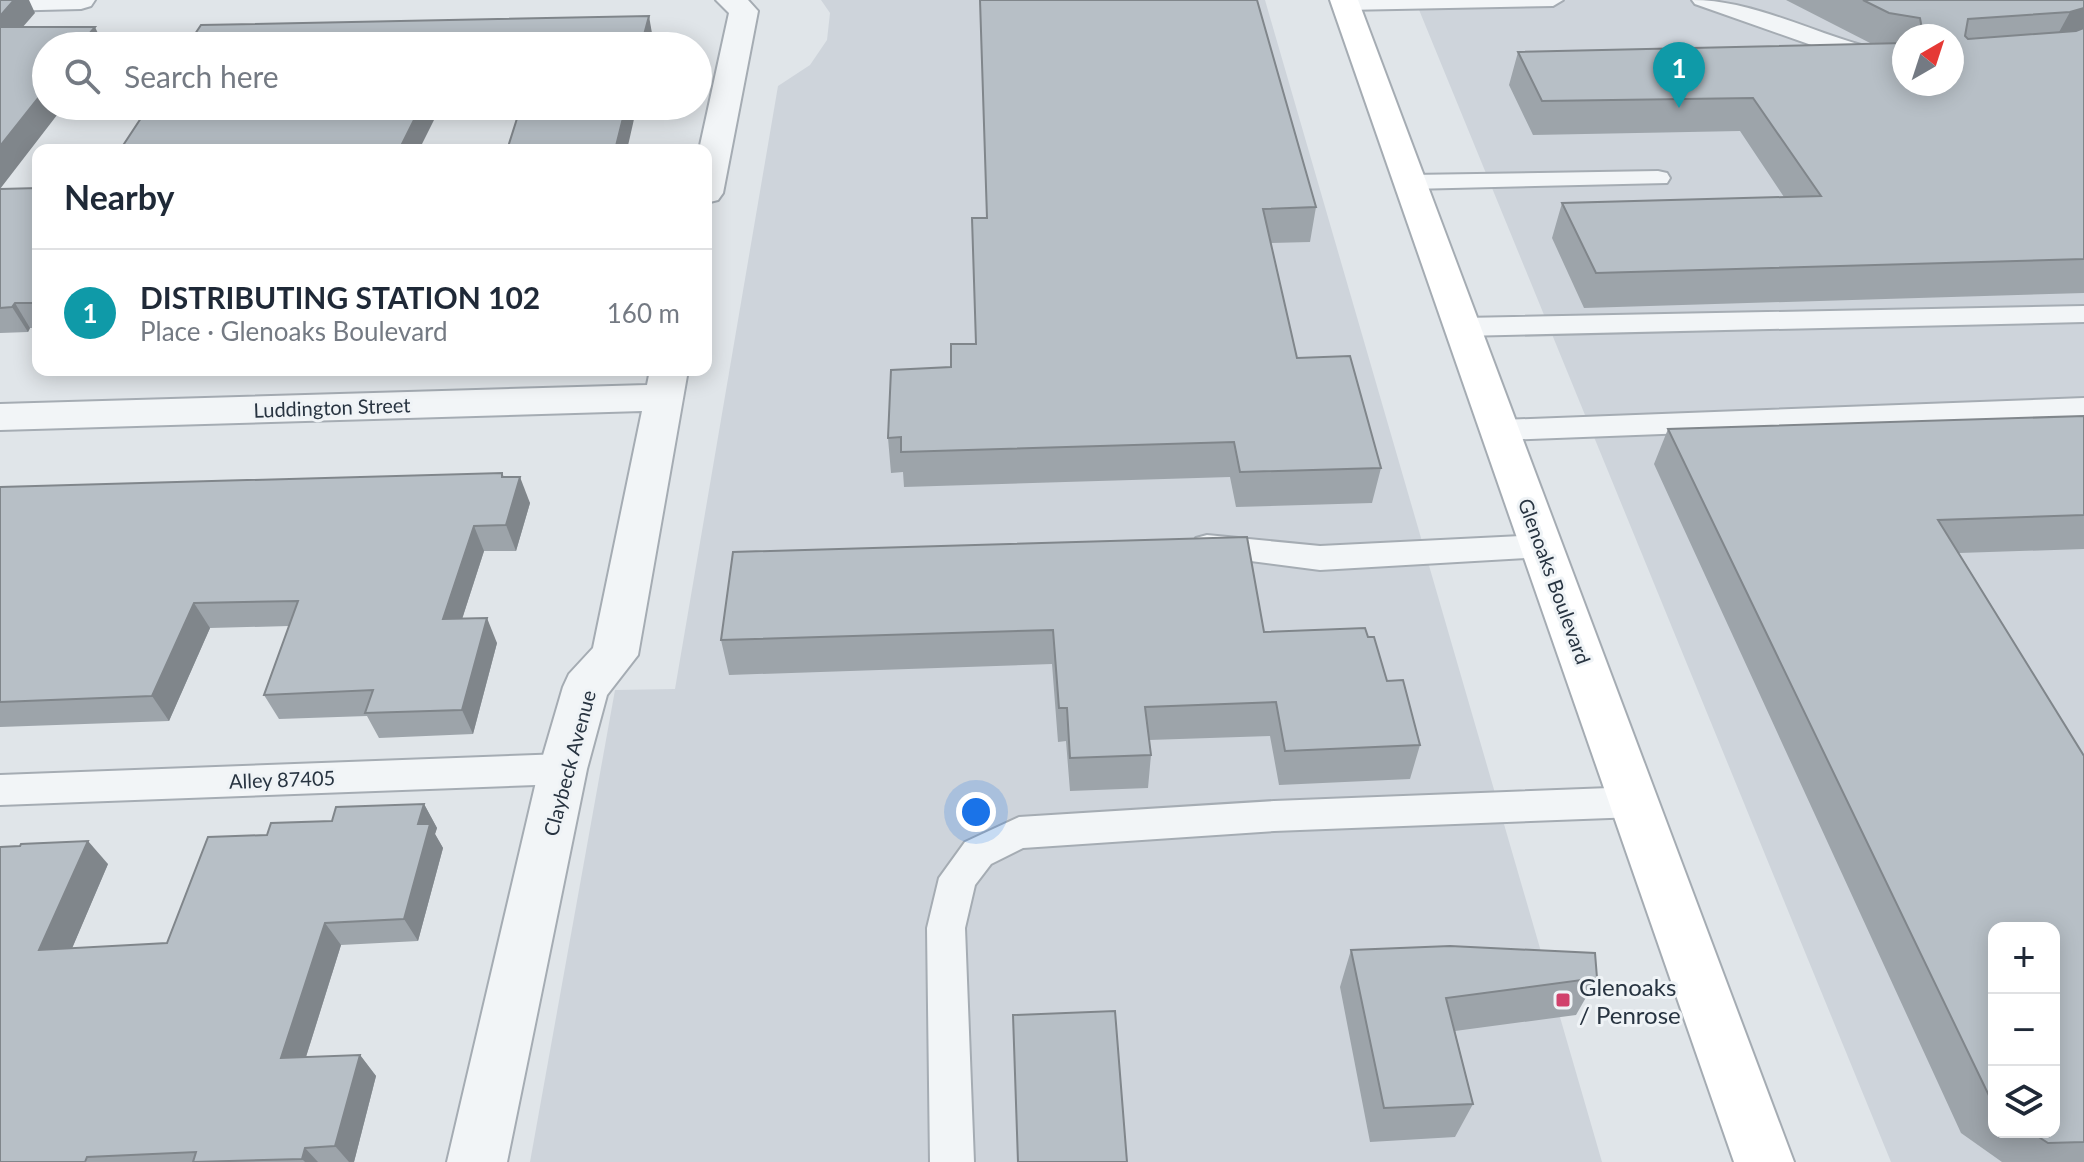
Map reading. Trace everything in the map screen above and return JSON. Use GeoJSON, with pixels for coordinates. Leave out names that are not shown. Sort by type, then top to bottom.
{"type":"FeatureCollection","features":[{"type":"Feature","properties":{"kind":"main road","name":"Glenoaks Boulevard"},"geometry":{"type":"LineString","coordinates":[[1345,2],[1764,1162]]}},
{"type":"Feature","properties":{"kind":"street"},"geometry":{"type":"LineString","coordinates":[[0,2],[81,0]]}},
{"type":"Feature","properties":{"kind":"street"},"geometry":{"type":"LineString","coordinates":[[712,164],[744,11],[730,0]]}},
{"type":"Feature","properties":{"kind":"street","name":"Luddington Street"},"geometry":{"type":"LineString","coordinates":[[0,417],[666,384]]}},
{"type":"Feature","properties":{"kind":"street","name":"Claybeck Avenue"},"geometry":{"type":"LineString","coordinates":[[477,1162],[563,769],[586,687],[615,655],[666,384]]}},
{"type":"Feature","properties":{"kind":"lane"},"geometry":{"type":"LineString","coordinates":[[1345,2],[1553,0]]}},
{"type":"Feature","properties":{"kind":"lane"},"geometry":{"type":"LineString","coordinates":[[1702,0],[1865,56],[1892,59]]}},
{"type":"Feature","properties":{"kind":"lane"},"geometry":{"type":"LineString","coordinates":[[1410,182],[1658,178]]}},
{"type":"Feature","properties":{"kind":"lane"},"geometry":{"type":"LineString","coordinates":[[1463,327],[2084,314]]}},
{"type":"Feature","properties":{"kind":"lane"},"geometry":{"type":"LineString","coordinates":[[1501,430],[2084,408]]}},
{"type":"Feature","properties":{"kind":"lane"},"geometry":{"type":"LineString","coordinates":[[1176,542],[1320,558],[1543,546]]}},
{"type":"Feature","properties":{"kind":"lane","name":"Alley 87405"},"geometry":{"type":"LineString","coordinates":[[0,790],[563,769]]}},
{"type":"Feature","properties":{"kind":"lane"},"geometry":{"type":"LineString","coordinates":[[952,1162],[946,928],[958,878],[978,853],[1019,833],[1274,816],[1636,802]]}},
{"type":"Feature","properties":{"kind":"shaded area"},"geometry":{"type":"Polygon","coordinates":[[[821,0],[1265,0],[1602,1162],[530,1162],[615,690],[675,689],[778,86],[810,65],[827,40],[830,13],[821,0]]]}},
{"type":"Feature","properties":{"kind":"shaded area"},"geometry":{"type":"Polygon","coordinates":[[[1415,0],[2084,0],[2084,1162],[1891,1162],[1415,0]]]}},
{"type":"Feature","properties":{"kind":"building"},"geometry":{"type":"Polygon","coordinates":[[[0,0],[14,0],[0,16],[0,0]]]}},
{"type":"Feature","properties":{"kind":"building"},"geometry":{"type":"Polygon","coordinates":[[[980,0],[1257,0],[1316,207],[1263,209],[1297,358],[1350,356],[1381,468],[1240,472],[1234,442],[901,452],[901,437],[888,438],[891,370],[951,367],[951,344],[976,344],[972,218],[987,218],[980,0]]]}},
{"type":"Feature","properties":{"kind":"building"},"geometry":{"type":"Polygon","coordinates":[[[1863,0],[2084,0],[2084,8],[2070,12],[1968,19],[1965,36],[1968,39],[2084,28],[2084,259],[1596,273],[1562,203],[1821,196],[1753,98],[1542,101],[1518,52],[1892,43],[1892,96],[1964,96],[1964,24],[1921,24],[1920,18],[1889,13],[1863,0]]]}},
{"type":"Feature","properties":{"kind":"building"},"geometry":{"type":"Polygon","coordinates":[[[649,16],[645,32],[196,32],[201,25],[649,16]]]}},
{"type":"Feature","properties":{"kind":"building"},"geometry":{"type":"Polygon","coordinates":[[[0,27],[95,27],[91,32],[32,32],[32,106],[0,146],[0,27]]]}},
{"type":"Feature","properties":{"kind":"building"},"geometry":{"type":"Polygon","coordinates":[[[140,120],[414,120],[402,144],[124,144],[140,120]]]}},
{"type":"Feature","properties":{"kind":"building"},"geometry":{"type":"Polygon","coordinates":[[[517,120],[622,120],[616,144],[509,144],[517,120]]]}},
{"type":"Feature","properties":{"kind":"building"},"geometry":{"type":"Polygon","coordinates":[[[32,188],[32,303],[15,303],[12,307],[0,308],[0,189],[32,188]]]}},
{"type":"Feature","properties":{"kind":"building"},"geometry":{"type":"Polygon","coordinates":[[[2084,416],[2084,515],[1938,520],[2084,756],[2084,1142],[2048,1143],[2040,1138],[2060,1138],[2060,922],[1988,922],[1988,1094],[1668,429],[2084,416]]]}},
{"type":"Feature","properties":{"kind":"building"},"geometry":{"type":"Polygon","coordinates":[[[502,473],[502,477],[520,477],[506,525],[474,526],[443,619],[487,618],[462,710],[365,713],[373,690],[264,695],[298,601],[194,603],[152,696],[0,702],[0,487],[502,473]]]}},
{"type":"Feature","properties":{"kind":"building"},"geometry":{"type":"Polygon","coordinates":[[[1247,537],[1264,632],[1365,628],[1368,637],[1374,637],[1387,681],[1403,680],[1420,745],[1285,751],[1276,702],[1145,707],[1151,755],[1070,758],[1067,708],[1059,708],[1053,630],[721,640],[733,552],[1247,537]]]}},
{"type":"Feature","properties":{"kind":"building"},"geometry":{"type":"Polygon","coordinates":[[[424,804],[418,824],[430,824],[404,919],[325,923],[281,1058],[360,1055],[335,1146],[305,1148],[302,1159],[193,1162],[196,1152],[87,1157],[85,1162],[0,1162],[0,847],[88,841],[39,950],[167,943],[208,837],[267,835],[271,823],[332,821],[336,807],[424,804]]]}},
{"type":"Feature","properties":{"kind":"building"},"geometry":{"type":"Polygon","coordinates":[[[1450,946],[1595,953],[1597,978],[1446,998],[1473,1104],[1384,1108],[1351,950],[1450,946]]]}},
{"type":"Feature","properties":{"kind":"building"},"geometry":{"type":"Polygon","coordinates":[[[1115,1011],[1127,1162],[1018,1162],[1013,1015],[1115,1011]]]}},
{"type":"Feature","properties":{"kind":"place","name":"DISTRIBUTING STATION 102"},"geometry":{"type":"Point","coordinates":[1679,108]}},
{"type":"Feature","properties":{"kind":"place","name":"Glenoaks / Penrose"},"geometry":{"type":"Point","coordinates":[1563,1000]}}]}
